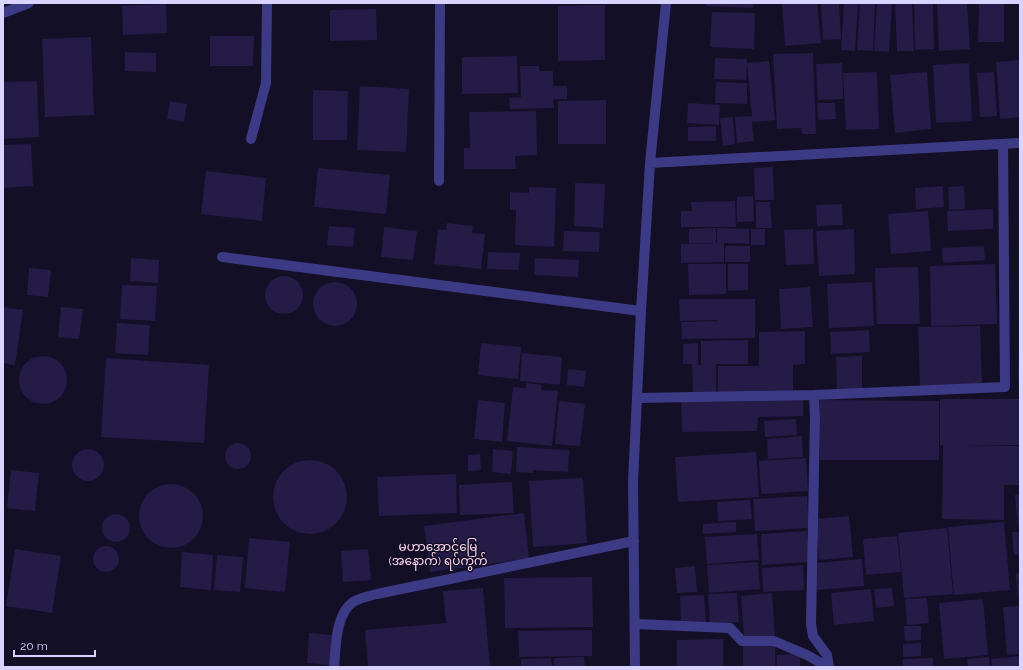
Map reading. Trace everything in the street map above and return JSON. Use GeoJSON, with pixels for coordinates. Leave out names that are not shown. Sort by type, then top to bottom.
{"type":"FeatureCollection","features":[{"type":"Feature","properties":{"kind":"street"},"geometry":{"type":"LineString","coordinates":[[3,13],[30,3]]}},
{"type":"Feature","properties":{"kind":"street"},"geometry":{"type":"LineString","coordinates":[[251,139],[266,83],[267,3]]}},
{"type":"Feature","properties":{"kind":"street"},"geometry":{"type":"LineString","coordinates":[[439,181],[440,3]]}},
{"type":"Feature","properties":{"kind":"street"},"geometry":{"type":"LineString","coordinates":[[636,667],[634,482],[641,311],[650,163],[666,3]]}},
{"type":"Feature","properties":{"kind":"street"},"geometry":{"type":"LineString","coordinates":[[650,163],[1020,143]]}},
{"type":"Feature","properties":{"kind":"street"},"geometry":{"type":"LineString","coordinates":[[638,398],[814,395],[1005,387],[1003,144]]}},
{"type":"Feature","properties":{"kind":"street"},"geometry":{"type":"LineString","coordinates":[[222,257],[641,311]]}},
{"type":"Feature","properties":{"kind":"street"},"geometry":{"type":"LineString","coordinates":[[814,395],[815,420],[811,624],[812,636],[827,655],[829,667]]}},
{"type":"Feature","properties":{"kind":"street"},"geometry":{"type":"LineString","coordinates":[[334,667],[336,638],[344,610],[354,601],[377,594],[634,541]]}},
{"type":"Feature","properties":{"kind":"street"},"geometry":{"type":"LineString","coordinates":[[635,624],[730,628],[742,641],[774,641],[807,655],[829,667]]}},
{"type":"Feature","properties":{"kind":"building"},"geometry":{"type":"Polygon","coordinates":[[[706,3],[754,3],[753,8],[706,6],[706,3]]]}},
{"type":"Feature","properties":{"kind":"building"},"geometry":{"type":"Polygon","coordinates":[[[782,3],[817,3],[821,43],[785,46],[782,3]]]}},
{"type":"Feature","properties":{"kind":"building"},"geometry":{"type":"Polygon","coordinates":[[[821,3],[839,3],[841,39],[823,40],[821,3]]]}},
{"type":"Feature","properties":{"kind":"building"},"geometry":{"type":"Polygon","coordinates":[[[844,3],[858,3],[855,51],[841,50],[844,3]]]}},
{"type":"Feature","properties":{"kind":"building"},"geometry":{"type":"Polygon","coordinates":[[[860,3],[875,3],[873,51],[857,50],[860,3]]]}},
{"type":"Feature","properties":{"kind":"building"},"geometry":{"type":"Polygon","coordinates":[[[877,3],[892,3],[889,52],[874,51],[877,3]]]}},
{"type":"Feature","properties":{"kind":"building"},"geometry":{"type":"Polygon","coordinates":[[[895,3],[912,3],[914,51],[897,51],[895,3]]]}},
{"type":"Feature","properties":{"kind":"building"},"geometry":{"type":"Polygon","coordinates":[[[914,3],[933,3],[934,49],[915,50],[914,3]]]}},
{"type":"Feature","properties":{"kind":"building"},"geometry":{"type":"Polygon","coordinates":[[[937,3],[967,3],[970,49],[939,51],[937,3]]]}},
{"type":"Feature","properties":{"kind":"building"},"geometry":{"type":"Polygon","coordinates":[[[979,3],[1004,3],[1004,42],[978,42],[979,3]]]}},
{"type":"Feature","properties":{"kind":"building"},"geometry":{"type":"Polygon","coordinates":[[[166,4],[167,33],[123,35],[122,6],[166,4]]]}},
{"type":"Feature","properties":{"kind":"building"},"geometry":{"type":"Polygon","coordinates":[[[605,5],[605,60],[558,61],[558,6],[605,5]]]}},
{"type":"Feature","properties":{"kind":"building"},"geometry":{"type":"Polygon","coordinates":[[[376,9],[377,40],[330,41],[330,10],[376,9]]]}},
{"type":"Feature","properties":{"kind":"building"},"geometry":{"type":"Polygon","coordinates":[[[712,12],[755,13],[754,49],[710,47],[712,12]]]}},
{"type":"Feature","properties":{"kind":"building"},"geometry":{"type":"Polygon","coordinates":[[[210,36],[254,36],[253,66],[210,66],[210,36]]]}},
{"type":"Feature","properties":{"kind":"building"},"geometry":{"type":"Polygon","coordinates":[[[91,37],[94,115],[45,117],[42,39],[91,37]]]}},
{"type":"Feature","properties":{"kind":"building"},"geometry":{"type":"Polygon","coordinates":[[[125,52],[156,53],[156,72],[125,71],[125,52]]]}},
{"type":"Feature","properties":{"kind":"building"},"geometry":{"type":"Polygon","coordinates":[[[813,53],[816,134],[802,134],[801,128],[777,129],[773,54],[813,53]]]}},
{"type":"Feature","properties":{"kind":"building"},"geometry":{"type":"Polygon","coordinates":[[[517,56],[518,93],[462,94],[462,57],[517,56]]]}},
{"type":"Feature","properties":{"kind":"building"},"geometry":{"type":"Polygon","coordinates":[[[715,58],[747,59],[746,80],[714,79],[715,58]]]}},
{"type":"Feature","properties":{"kind":"building"},"geometry":{"type":"Polygon","coordinates":[[[1020,60],[1020,117],[1000,119],[996,62],[1020,60]]]}},
{"type":"Feature","properties":{"kind":"building"},"geometry":{"type":"Polygon","coordinates":[[[769,61],[775,120],[752,122],[754,141],[737,143],[735,117],[752,116],[747,63],[769,61]]]}},
{"type":"Feature","properties":{"kind":"building"},"geometry":{"type":"Polygon","coordinates":[[[842,63],[843,99],[818,100],[816,64],[842,63]]]}},
{"type":"Feature","properties":{"kind":"building"},"geometry":{"type":"Polygon","coordinates":[[[969,63],[972,121],[936,123],[933,65],[969,63]]]}},
{"type":"Feature","properties":{"kind":"building"},"geometry":{"type":"Polygon","coordinates":[[[520,66],[539,66],[539,71],[553,71],[553,86],[567,86],[567,99],[553,99],[554,108],[510,109],[509,98],[521,97],[520,66]]]}},
{"type":"Feature","properties":{"kind":"building"},"geometry":{"type":"Polygon","coordinates":[[[877,72],[879,129],[846,130],[843,73],[877,72]]]}},
{"type":"Feature","properties":{"kind":"building"},"geometry":{"type":"Polygon","coordinates":[[[927,72],[931,129],[895,133],[890,75],[927,72]]]}},
{"type":"Feature","properties":{"kind":"building"},"geometry":{"type":"Polygon","coordinates":[[[994,72],[997,116],[980,117],[977,73],[994,72]]]}},
{"type":"Feature","properties":{"kind":"building"},"geometry":{"type":"Polygon","coordinates":[[[37,81],[39,137],[3,139],[3,82],[37,81]]]}},
{"type":"Feature","properties":{"kind":"building"},"geometry":{"type":"Polygon","coordinates":[[[716,82],[747,83],[747,104],[715,103],[716,82]]]}},
{"type":"Feature","properties":{"kind":"building"},"geometry":{"type":"Polygon","coordinates":[[[360,86],[409,89],[406,152],[357,150],[360,86]]]}},
{"type":"Feature","properties":{"kind":"building"},"geometry":{"type":"Polygon","coordinates":[[[313,90],[348,91],[347,140],[313,140],[313,90]]]}},
{"type":"Feature","properties":{"kind":"building"},"geometry":{"type":"Polygon","coordinates":[[[606,100],[606,144],[558,144],[558,101],[606,100]]]}},
{"type":"Feature","properties":{"kind":"building"},"geometry":{"type":"Polygon","coordinates":[[[170,101],[187,104],[184,122],[167,119],[170,101]]]}},
{"type":"Feature","properties":{"kind":"building"},"geometry":{"type":"Polygon","coordinates":[[[688,103],[720,105],[719,125],[687,123],[688,103]]]}},
{"type":"Feature","properties":{"kind":"building"},"geometry":{"type":"Polygon","coordinates":[[[817,103],[835,103],[836,119],[818,120],[817,103]]]}},
{"type":"Feature","properties":{"kind":"building"},"geometry":{"type":"Polygon","coordinates":[[[536,111],[537,155],[515,156],[516,169],[464,169],[464,148],[470,148],[469,112],[536,111]]]}},
{"type":"Feature","properties":{"kind":"building"},"geometry":{"type":"Polygon","coordinates":[[[733,117],[735,144],[723,146],[720,118],[733,117]]]}},
{"type":"Feature","properties":{"kind":"building"},"geometry":{"type":"Polygon","coordinates":[[[716,126],[716,141],[688,141],[688,127],[716,126]]]}},
{"type":"Feature","properties":{"kind":"building"},"geometry":{"type":"Polygon","coordinates":[[[31,144],[33,186],[3,188],[3,145],[31,144]]]}},
{"type":"Feature","properties":{"kind":"building"},"geometry":{"type":"Polygon","coordinates":[[[773,167],[774,200],[755,200],[754,168],[773,167]]]}},
{"type":"Feature","properties":{"kind":"building"},"geometry":{"type":"Polygon","coordinates":[[[318,168],[390,175],[386,214],[314,207],[318,168]]]}},
{"type":"Feature","properties":{"kind":"building"},"geometry":{"type":"Polygon","coordinates":[[[206,171],[266,178],[262,221],[201,214],[206,171]]]}},
{"type":"Feature","properties":{"kind":"building"},"geometry":{"type":"Polygon","coordinates":[[[575,183],[605,184],[603,228],[574,226],[575,183]]]}},
{"type":"Feature","properties":{"kind":"building"},"geometry":{"type":"Polygon","coordinates":[[[943,186],[944,207],[916,209],[915,188],[943,186]]]}},
{"type":"Feature","properties":{"kind":"building"},"geometry":{"type":"Polygon","coordinates":[[[964,186],[965,209],[949,210],[948,187],[964,186]]]}},
{"type":"Feature","properties":{"kind":"building"},"geometry":{"type":"Polygon","coordinates":[[[529,187],[556,188],[554,247],[515,245],[516,210],[510,210],[510,192],[529,193],[529,187]]]}},
{"type":"Feature","properties":{"kind":"building"},"geometry":{"type":"Polygon","coordinates":[[[753,196],[754,221],[737,222],[737,197],[753,196]]]}},
{"type":"Feature","properties":{"kind":"building"},"geometry":{"type":"Polygon","coordinates":[[[735,201],[736,227],[681,227],[681,211],[692,211],[691,202],[735,201]]]}},
{"type":"Feature","properties":{"kind":"building"},"geometry":{"type":"Polygon","coordinates":[[[756,202],[770,202],[772,228],[756,228],[756,202]]]}},
{"type":"Feature","properties":{"kind":"building"},"geometry":{"type":"Polygon","coordinates":[[[842,204],[843,225],[817,226],[816,205],[842,204]]]}},
{"type":"Feature","properties":{"kind":"building"},"geometry":{"type":"Polygon","coordinates":[[[993,209],[993,229],[948,231],[947,211],[993,209]]]}},
{"type":"Feature","properties":{"kind":"building"},"geometry":{"type":"Polygon","coordinates":[[[928,211],[931,251],[891,254],[888,214],[928,211]]]}},
{"type":"Feature","properties":{"kind":"building"},"geometry":{"type":"Polygon","coordinates":[[[447,223],[473,226],[472,233],[485,234],[481,269],[434,264],[438,229],[446,230],[447,223]]]}},
{"type":"Feature","properties":{"kind":"building"},"geometry":{"type":"Polygon","coordinates":[[[329,226],[355,228],[353,247],[327,245],[329,226]]]}},
{"type":"Feature","properties":{"kind":"building"},"geometry":{"type":"Polygon","coordinates":[[[384,227],[417,231],[413,260],[381,257],[384,227]]]}},
{"type":"Feature","properties":{"kind":"building"},"geometry":{"type":"Polygon","coordinates":[[[716,228],[716,243],[689,243],[689,229],[716,228]]]}},
{"type":"Feature","properties":{"kind":"building"},"geometry":{"type":"Polygon","coordinates":[[[717,228],[749,229],[749,244],[724,243],[724,262],[681,263],[681,244],[717,243],[717,228]]]}},
{"type":"Feature","properties":{"kind":"building"},"geometry":{"type":"Polygon","coordinates":[[[751,229],[765,229],[765,245],[751,245],[751,229]]]}},
{"type":"Feature","properties":{"kind":"building"},"geometry":{"type":"Polygon","coordinates":[[[813,229],[814,264],[786,265],[784,230],[813,229]]]}},
{"type":"Feature","properties":{"kind":"building"},"geometry":{"type":"Polygon","coordinates":[[[854,229],[855,274],[819,276],[816,231],[854,229]]]}},
{"type":"Feature","properties":{"kind":"building"},"geometry":{"type":"Polygon","coordinates":[[[564,231],[600,232],[599,252],[563,251],[564,231]]]}},
{"type":"Feature","properties":{"kind":"building"},"geometry":{"type":"Polygon","coordinates":[[[725,246],[750,246],[750,262],[725,262],[725,246]]]}},
{"type":"Feature","properties":{"kind":"building"},"geometry":{"type":"Polygon","coordinates":[[[984,246],[985,260],[943,263],[942,248],[984,246]]]}},
{"type":"Feature","properties":{"kind":"building"},"geometry":{"type":"Polygon","coordinates":[[[488,252],[520,253],[519,270],[487,269],[488,252]]]}},
{"type":"Feature","properties":{"kind":"building"},"geometry":{"type":"Polygon","coordinates":[[[131,258],[159,260],[158,283],[130,281],[131,258]]]}},
{"type":"Feature","properties":{"kind":"building"},"geometry":{"type":"Polygon","coordinates":[[[535,258],[579,260],[578,277],[534,275],[535,258]]]}},
{"type":"Feature","properties":{"kind":"building"},"geometry":{"type":"Polygon","coordinates":[[[688,264],[726,264],[726,294],[689,295],[688,264]]]}},
{"type":"Feature","properties":{"kind":"building"},"geometry":{"type":"Polygon","coordinates":[[[728,264],[748,264],[748,290],[728,291],[728,264]]]}},
{"type":"Feature","properties":{"kind":"building"},"geometry":{"type":"Polygon","coordinates":[[[995,264],[997,324],[931,326],[930,266],[995,264]]]}},
{"type":"Feature","properties":{"kind":"building"},"geometry":{"type":"Polygon","coordinates":[[[918,267],[920,324],[877,324],[875,268],[918,267]]]}},
{"type":"Feature","properties":{"kind":"building"},"geometry":{"type":"Polygon","coordinates":[[[29,268],[51,270],[48,297],[27,295],[29,268]]]}},
{"type":"Feature","properties":{"kind":"building"},"geometry":{"type":"Polygon","coordinates":[[[280,276],[288,276],[298,281],[302,288],[302,302],[298,309],[288,314],[280,314],[270,309],[268,306],[265,299],[265,291],[270,281],[273,279],[280,276]]]}},
{"type":"Feature","properties":{"kind":"building"},"geometry":{"type":"Polygon","coordinates":[[[339,282],[351,288],[356,296],[356,312],[351,320],[343,325],[331,326],[319,320],[314,312],[313,300],[319,288],[327,283],[339,282]]]}},
{"type":"Feature","properties":{"kind":"building"},"geometry":{"type":"Polygon","coordinates":[[[872,282],[874,326],[829,328],[827,284],[872,282]]]}},
{"type":"Feature","properties":{"kind":"building"},"geometry":{"type":"Polygon","coordinates":[[[122,285],[157,286],[155,321],[120,319],[122,285]]]}},
{"type":"Feature","properties":{"kind":"building"},"geometry":{"type":"Polygon","coordinates":[[[810,287],[813,327],[781,329],[779,289],[810,287]]]}},
{"type":"Feature","properties":{"kind":"building"},"geometry":{"type":"Polygon","coordinates":[[[679,299],[755,299],[755,338],[682,339],[681,322],[717,320],[680,321],[679,299]]]}},
{"type":"Feature","properties":{"kind":"building"},"geometry":{"type":"Polygon","coordinates":[[[3,307],[23,310],[15,365],[3,363],[3,307]]]}},
{"type":"Feature","properties":{"kind":"building"},"geometry":{"type":"Polygon","coordinates":[[[61,307],[83,309],[79,339],[58,337],[61,307]]]}},
{"type":"Feature","properties":{"kind":"building"},"geometry":{"type":"Polygon","coordinates":[[[117,323],[150,325],[148,355],[115,353],[117,323]]]}},
{"type":"Feature","properties":{"kind":"building"},"geometry":{"type":"Polygon","coordinates":[[[980,326],[982,384],[920,386],[918,327],[980,326]]]}},
{"type":"Feature","properties":{"kind":"building"},"geometry":{"type":"Polygon","coordinates":[[[869,330],[870,352],[831,354],[830,332],[869,330]]]}},
{"type":"Feature","properties":{"kind":"building"},"geometry":{"type":"Polygon","coordinates":[[[805,331],[805,364],[793,365],[793,393],[718,393],[718,366],[759,366],[759,332],[805,331]]]}},
{"type":"Feature","properties":{"kind":"building"},"geometry":{"type":"Polygon","coordinates":[[[748,340],[748,364],[716,364],[716,394],[693,394],[692,364],[683,364],[683,344],[698,343],[698,365],[701,365],[701,341],[748,340]]]}},
{"type":"Feature","properties":{"kind":"building"},"geometry":{"type":"Polygon","coordinates":[[[481,343],[521,347],[518,379],[478,375],[481,343]]]}},
{"type":"Feature","properties":{"kind":"building"},"geometry":{"type":"Polygon","coordinates":[[[1019,346],[1020,379],[1018,379],[1019,346]]]}},
{"type":"Feature","properties":{"kind":"building"},"geometry":{"type":"Polygon","coordinates":[[[522,353],[562,357],[560,385],[520,381],[522,353]]]}},
{"type":"Feature","properties":{"kind":"building"},"geometry":{"type":"Polygon","coordinates":[[[38,356],[48,356],[57,360],[63,366],[67,375],[67,385],[63,394],[57,400],[48,404],[38,404],[29,400],[23,394],[19,385],[19,375],[23,366],[29,360],[38,356]]]}},
{"type":"Feature","properties":{"kind":"building"},"geometry":{"type":"Polygon","coordinates":[[[862,356],[862,391],[837,392],[836,357],[862,356]]]}},
{"type":"Feature","properties":{"kind":"building"},"geometry":{"type":"Polygon","coordinates":[[[106,358],[209,365],[204,443],[101,437],[106,358]]]}},
{"type":"Feature","properties":{"kind":"building"},"geometry":{"type":"Polygon","coordinates":[[[568,369],[586,371],[584,387],[567,385],[568,369]]]}},
{"type":"Feature","properties":{"kind":"building"},"geometry":{"type":"Polygon","coordinates":[[[526,383],[542,385],[541,390],[558,391],[552,446],[507,441],[513,387],[526,388],[526,383]]]}},
{"type":"Feature","properties":{"kind":"building"},"geometry":{"type":"Polygon","coordinates":[[[803,397],[803,416],[758,417],[757,431],[682,432],[681,399],[803,397]]]}},
{"type":"Feature","properties":{"kind":"building"},"geometry":{"type":"Polygon","coordinates":[[[940,399],[1020,399],[1020,445],[963,445],[1020,446],[1020,485],[1004,485],[1004,520],[942,519],[943,445],[940,445],[940,399]]]}},
{"type":"Feature","properties":{"kind":"building"},"geometry":{"type":"Polygon","coordinates":[[[478,400],[505,403],[502,442],[474,439],[478,400]]]}},
{"type":"Feature","properties":{"kind":"building"},"geometry":{"type":"Polygon","coordinates":[[[820,400],[939,401],[939,460],[820,460],[820,400]]]}},
{"type":"Feature","properties":{"kind":"building"},"geometry":{"type":"Polygon","coordinates":[[[559,401],[585,404],[580,446],[555,444],[559,401]]]}},
{"type":"Feature","properties":{"kind":"building"},"geometry":{"type":"Polygon","coordinates":[[[796,419],[797,435],[765,437],[764,421],[796,419]]]}},
{"type":"Feature","properties":{"kind":"building"},"geometry":{"type":"Polygon","coordinates":[[[802,436],[803,457],[768,459],[767,439],[802,436]]]}},
{"type":"Feature","properties":{"kind":"building"},"geometry":{"type":"Polygon","coordinates":[[[238,443],[247,447],[251,456],[247,465],[238,469],[229,465],[225,456],[229,447],[238,443]]]}},
{"type":"Feature","properties":{"kind":"building"},"geometry":{"type":"Polygon","coordinates":[[[517,447],[569,450],[568,472],[533,470],[533,473],[516,472],[517,447]]]}},
{"type":"Feature","properties":{"kind":"building"},"geometry":{"type":"Polygon","coordinates":[[[85,449],[91,449],[100,453],[104,465],[100,477],[91,481],[85,481],[76,477],[72,468],[72,462],[76,453],[85,449]]]}},
{"type":"Feature","properties":{"kind":"building"},"geometry":{"type":"Polygon","coordinates":[[[493,449],[513,451],[511,474],[492,472],[493,449]]]}},
{"type":"Feature","properties":{"kind":"building"},"geometry":{"type":"Polygon","coordinates":[[[756,452],[759,497],[678,502],[675,457],[756,452]]]}},
{"type":"Feature","properties":{"kind":"building"},"geometry":{"type":"Polygon","coordinates":[[[480,454],[481,470],[468,471],[468,455],[480,454]]]}},
{"type":"Feature","properties":{"kind":"building"},"geometry":{"type":"Polygon","coordinates":[[[806,458],[808,491],[761,494],[759,461],[806,458]]]}},
{"type":"Feature","properties":{"kind":"building"},"geometry":{"type":"Polygon","coordinates":[[[303,460],[317,460],[331,466],[341,476],[347,490],[347,504],[341,518],[331,528],[317,534],[303,534],[289,528],[279,518],[273,504],[273,490],[279,476],[289,466],[303,460]]]}},
{"type":"Feature","properties":{"kind":"building"},"geometry":{"type":"Polygon","coordinates":[[[11,470],[39,473],[35,511],[7,508],[11,470]]]}},
{"type":"Feature","properties":{"kind":"building"},"geometry":{"type":"Polygon","coordinates":[[[456,474],[457,513],[379,516],[377,477],[456,474]]]}},
{"type":"Feature","properties":{"kind":"building"},"geometry":{"type":"Polygon","coordinates":[[[583,478],[587,543],[533,547],[529,481],[583,478]]]}},
{"type":"Feature","properties":{"kind":"building"},"geometry":{"type":"Polygon","coordinates":[[[512,482],[514,513],[460,515],[459,485],[512,482]]]}},
{"type":"Feature","properties":{"kind":"building"},"geometry":{"type":"Polygon","coordinates":[[[165,484],[177,484],[194,493],[201,504],[203,516],[201,528],[194,539],[177,548],[165,548],[153,543],[144,534],[139,522],[139,510],[144,498],[153,489],[165,484]]]}},
{"type":"Feature","properties":{"kind":"building"},"geometry":{"type":"Polygon","coordinates":[[[1020,494],[1020,527],[1018,527],[1015,495],[1020,494]]]}},
{"type":"Feature","properties":{"kind":"building"},"geometry":{"type":"Polygon","coordinates":[[[807,496],[809,528],[755,531],[753,499],[807,496]]]}},
{"type":"Feature","properties":{"kind":"building"},"geometry":{"type":"Polygon","coordinates":[[[750,500],[752,519],[718,521],[717,502],[750,500]]]}},
{"type":"Feature","properties":{"kind":"building"},"geometry":{"type":"Polygon","coordinates":[[[524,513],[529,559],[430,572],[424,526],[524,513]]]}},
{"type":"Feature","properties":{"kind":"building"},"geometry":{"type":"Polygon","coordinates":[[[116,514],[126,518],[130,528],[126,538],[116,542],[106,538],[102,528],[106,518],[116,514]]]}},
{"type":"Feature","properties":{"kind":"building"},"geometry":{"type":"Polygon","coordinates":[[[849,516],[853,557],[819,560],[816,519],[849,516]]]}},
{"type":"Feature","properties":{"kind":"building"},"geometry":{"type":"Polygon","coordinates":[[[736,522],[736,532],[703,534],[703,524],[736,522]]]}},
{"type":"Feature","properties":{"kind":"building"},"geometry":{"type":"Polygon","coordinates":[[[1004,522],[1010,590],[954,595],[948,527],[1004,522]]]}},
{"type":"Feature","properties":{"kind":"building"},"geometry":{"type":"Polygon","coordinates":[[[947,528],[953,594],[904,598],[898,533],[947,528]]]}},
{"type":"Feature","properties":{"kind":"building"},"geometry":{"type":"Polygon","coordinates":[[[807,531],[809,562],[762,565],[761,534],[807,531]]]}},
{"type":"Feature","properties":{"kind":"building"},"geometry":{"type":"Polygon","coordinates":[[[1012,532],[1020,532],[1020,554],[1014,555],[1012,532]]]}},
{"type":"Feature","properties":{"kind":"building"},"geometry":{"type":"Polygon","coordinates":[[[757,534],[759,560],[707,564],[705,537],[757,534]]]}},
{"type":"Feature","properties":{"kind":"building"},"geometry":{"type":"Polygon","coordinates":[[[897,536],[901,572],[866,575],[863,539],[897,536]]]}},
{"type":"Feature","properties":{"kind":"building"},"geometry":{"type":"Polygon","coordinates":[[[249,538],[290,542],[285,592],[245,588],[249,538]]]}},
{"type":"Feature","properties":{"kind":"building"},"geometry":{"type":"Polygon","coordinates":[[[106,546],[115,550],[119,559],[115,568],[106,572],[97,568],[93,559],[97,550],[106,546]]]}},
{"type":"Feature","properties":{"kind":"building"},"geometry":{"type":"Polygon","coordinates":[[[15,549],[61,556],[52,613],[6,606],[15,549]]]}},
{"type":"Feature","properties":{"kind":"building"},"geometry":{"type":"Polygon","coordinates":[[[368,549],[371,580],[343,582],[341,551],[368,549]]]}},
{"type":"Feature","properties":{"kind":"building"},"geometry":{"type":"Polygon","coordinates":[[[182,552],[213,555],[211,590],[180,587],[182,552]]]}},
{"type":"Feature","properties":{"kind":"building"},"geometry":{"type":"Polygon","coordinates":[[[217,555],[243,557],[240,592],[214,590],[217,555]]]}},
{"type":"Feature","properties":{"kind":"building"},"geometry":{"type":"Polygon","coordinates":[[[862,559],[864,586],[817,590],[815,563],[862,559]]]}},
{"type":"Feature","properties":{"kind":"building"},"geometry":{"type":"Polygon","coordinates":[[[758,562],[760,589],[709,593],[707,565],[758,562]]]}},
{"type":"Feature","properties":{"kind":"building"},"geometry":{"type":"Polygon","coordinates":[[[803,565],[804,590],[763,592],[762,568],[803,565]]]}},
{"type":"Feature","properties":{"kind":"building"},"geometry":{"type":"Polygon","coordinates":[[[695,566],[697,592],[677,593],[675,568],[695,566]]]}},
{"type":"Feature","properties":{"kind":"building"},"geometry":{"type":"Polygon","coordinates":[[[1020,573],[1020,599],[1018,599],[1016,574],[1020,573]]]}},
{"type":"Feature","properties":{"kind":"building"},"geometry":{"type":"Polygon","coordinates":[[[592,577],[593,627],[505,628],[504,578],[592,577]]]}},
{"type":"Feature","properties":{"kind":"building"},"geometry":{"type":"Polygon","coordinates":[[[483,588],[490,667],[368,667],[365,630],[446,623],[443,591],[483,588]]]}},
{"type":"Feature","properties":{"kind":"building"},"geometry":{"type":"Polygon","coordinates":[[[892,588],[894,606],[876,608],[874,589],[892,588]]]}},
{"type":"Feature","properties":{"kind":"building"},"geometry":{"type":"Polygon","coordinates":[[[871,589],[874,621],[834,625],[831,593],[871,589]]]}},
{"type":"Feature","properties":{"kind":"building"},"geometry":{"type":"Polygon","coordinates":[[[737,593],[739,622],[710,624],[708,594],[737,593]]]}},
{"type":"Feature","properties":{"kind":"building"},"geometry":{"type":"Polygon","coordinates":[[[772,593],[775,637],[744,638],[741,596],[772,593]]]}},
{"type":"Feature","properties":{"kind":"building"},"geometry":{"type":"Polygon","coordinates":[[[704,595],[706,622],[681,623],[680,596],[704,595]]]}},
{"type":"Feature","properties":{"kind":"building"},"geometry":{"type":"Polygon","coordinates":[[[927,598],[929,623],[907,625],[905,599],[927,598]]]}},
{"type":"Feature","properties":{"kind":"building"},"geometry":{"type":"Polygon","coordinates":[[[983,599],[988,655],[944,659],[939,603],[983,599]]]}},
{"type":"Feature","properties":{"kind":"building"},"geometry":{"type":"Polygon","coordinates":[[[1020,606],[1020,654],[1007,655],[1003,607],[1020,606]]]}},
{"type":"Feature","properties":{"kind":"building"},"geometry":{"type":"Polygon","coordinates":[[[904,626],[921,626],[921,640],[905,641],[904,626]]]}},
{"type":"Feature","properties":{"kind":"building"},"geometry":{"type":"Polygon","coordinates":[[[592,630],[592,656],[519,657],[518,631],[592,630]]]}},
{"type":"Feature","properties":{"kind":"building"},"geometry":{"type":"Polygon","coordinates":[[[309,633],[333,635],[330,665],[307,663],[309,633]]]}},
{"type":"Feature","properties":{"kind":"building"},"geometry":{"type":"Polygon","coordinates":[[[723,639],[723,667],[677,667],[677,640],[723,639]]]}},
{"type":"Feature","properties":{"kind":"building"},"geometry":{"type":"Polygon","coordinates":[[[921,643],[921,656],[903,657],[903,644],[921,643]]]}},
{"type":"Feature","properties":{"kind":"building"},"geometry":{"type":"Polygon","coordinates":[[[775,644],[775,667],[743,667],[743,645],[775,644]]]}},
{"type":"Feature","properties":{"kind":"building"},"geometry":{"type":"Polygon","coordinates":[[[800,654],[800,667],[777,667],[777,655],[800,654]]]}},
{"type":"Feature","properties":{"kind":"building"},"geometry":{"type":"Polygon","coordinates":[[[1020,656],[1020,667],[992,667],[991,659],[1020,656]]]}},
{"type":"Feature","properties":{"kind":"building"},"geometry":{"type":"Polygon","coordinates":[[[584,657],[585,667],[554,667],[554,658],[584,657]]]}},
{"type":"Feature","properties":{"kind":"building"},"geometry":{"type":"Polygon","coordinates":[[[989,657],[990,667],[968,667],[967,659],[989,657]]]}},
{"type":"Feature","properties":{"kind":"building"},"geometry":{"type":"Polygon","coordinates":[[[551,658],[552,667],[521,667],[521,659],[551,658]]]}},
{"type":"Feature","properties":{"kind":"building"},"geometry":{"type":"Polygon","coordinates":[[[933,658],[933,667],[903,667],[903,659],[933,658]]]}},
{"type":"Feature","properties":{"kind":"district","name":"မဟာအောင်မြေ (အနောက်) ရပ်ကွက်"},"geometry":{"type":"Point","coordinates":[438,554]}}]}
